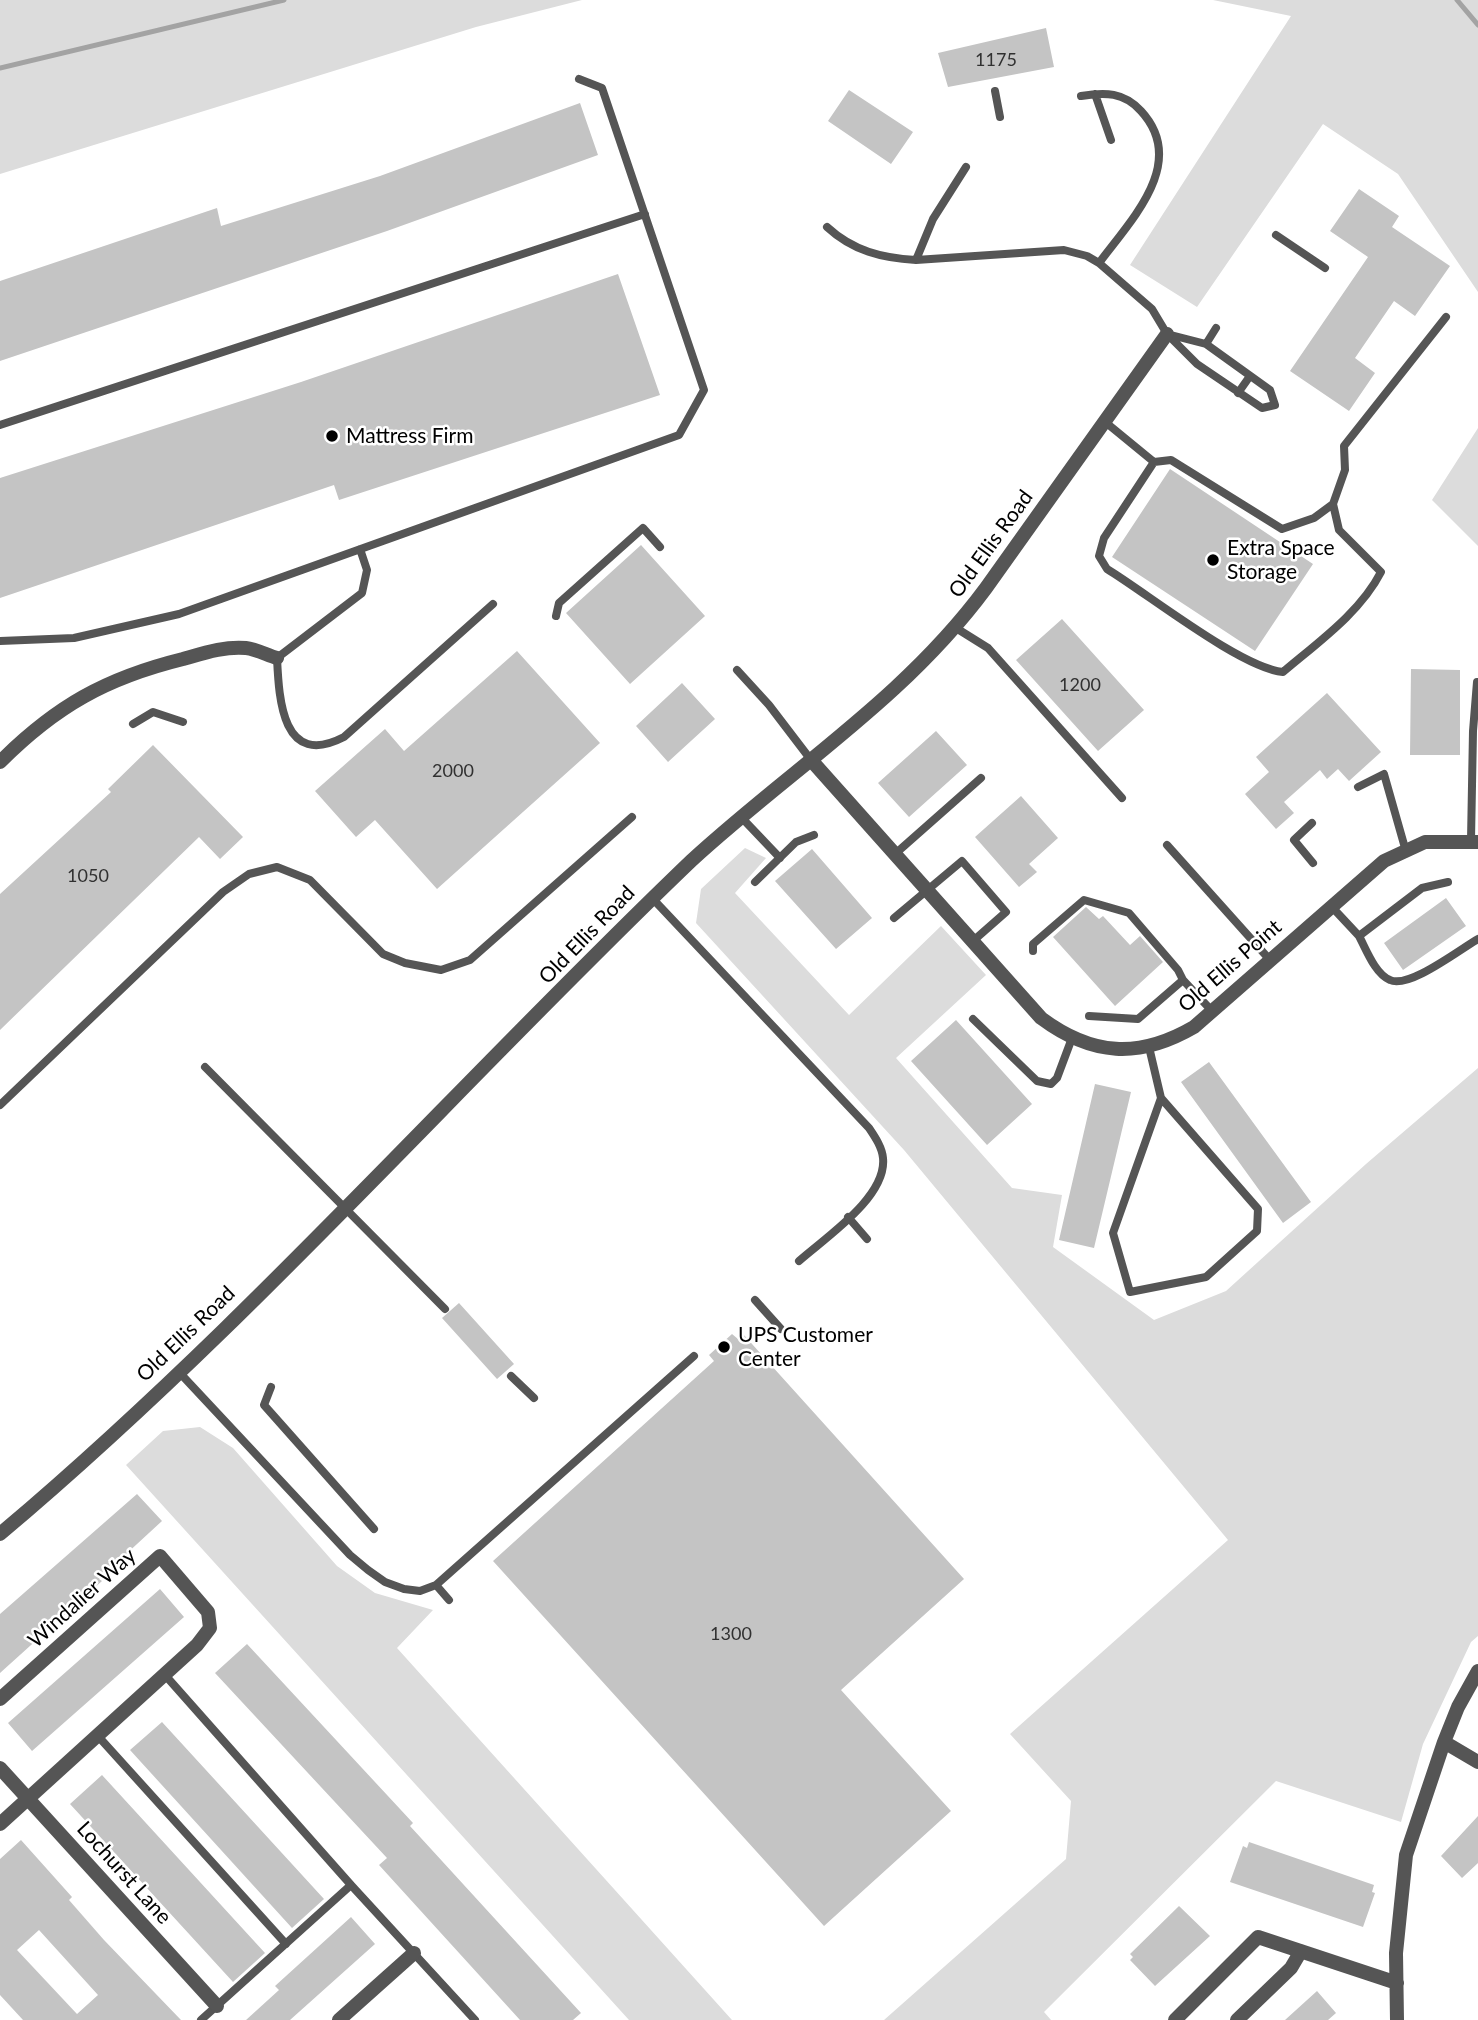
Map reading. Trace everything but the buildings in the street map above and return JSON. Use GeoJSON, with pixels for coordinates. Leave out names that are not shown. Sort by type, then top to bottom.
{"type":"FeatureCollection","features":[{"type":"Feature","properties":{"kind":"street","name":"Old Ellis Road"},"geometry":{"type":"LineString","coordinates":[[0,1534],[178,1371],[345,1209],[652,898],[741,817],[899,688],[956,628],[1167,334]]}},
{"type":"Feature","properties":{"kind":"street"},"geometry":{"type":"LineString","coordinates":[[0,762],[56,712],[85,694],[125,676],[219,649],[248,648],[277,659]]}},
{"type":"Feature","properties":{"kind":"street","name":"Old Ellis Point"},"geometry":{"type":"LineString","coordinates":[[811,760],[1041,1018],[1072,1038],[1105,1049],[1149,1046],[1183,1033],[1212,1011],[1373,870],[1405,848],[1425,842],[1475,841]]}},
{"type":"Feature","properties":{"kind":"street","name":"Windalier Way"},"geometry":{"type":"LineString","coordinates":[[0,1699],[160,1556],[208,1612],[210,1628],[197,1645],[165,1675]]}},
{"type":"Feature","properties":{"kind":"street"},"geometry":{"type":"LineString","coordinates":[[1398,2020],[1396,1953],[1406,1855],[1444,1742],[1458,1707],[1478,1671]]}},
{"type":"Feature","properties":{"kind":"street"},"geometry":{"type":"LineString","coordinates":[[0,1824],[165,1675]]}},
{"type":"Feature","properties":{"kind":"street"},"geometry":{"type":"LineString","coordinates":[[1444,1742],[1478,1762]]}},
{"type":"Feature","properties":{"kind":"street","name":"Lochurst Lane"},"geometry":{"type":"LineString","coordinates":[[0,1768],[217,2006]]}},
{"type":"Feature","properties":{"kind":"street"},"geometry":{"type":"LineString","coordinates":[[1175,2020],[1258,1937],[1397,1983]]}},
{"type":"Feature","properties":{"kind":"street"},"geometry":{"type":"LineString","coordinates":[[1237,2020],[1292,1968],[1301,1951]]}},
{"type":"Feature","properties":{"kind":"street"},"geometry":{"type":"LineString","coordinates":[[339,2020],[414,1953]]}},
{"type":"Feature","properties":{"kind":"lane"},"geometry":{"type":"LineString","coordinates":[[0,642],[74,638],[179,614],[678,435],[704,390],[602,88],[579,79]]}},
{"type":"Feature","properties":{"kind":"lane"},"geometry":{"type":"LineString","coordinates":[[995,91],[1000,117]]}},
{"type":"Feature","properties":{"kind":"lane"},"geometry":{"type":"LineString","coordinates":[[1095,94],[1111,140]]}},
{"type":"Feature","properties":{"kind":"lane"},"geometry":{"type":"LineString","coordinates":[[1081,96],[1116,94],[1137,106],[1152,126],[1160,163],[1150,192],[1099,263]]}},
{"type":"Feature","properties":{"kind":"lane"},"geometry":{"type":"LineString","coordinates":[[916,260],[933,219],[965,167]]}},
{"type":"Feature","properties":{"kind":"lane"},"geometry":{"type":"LineString","coordinates":[[0,425],[645,214]]}},
{"type":"Feature","properties":{"kind":"lane"},"geometry":{"type":"LineString","coordinates":[[827,227],[839,238],[867,253],[916,260],[1064,250],[1087,256],[1099,263],[1152,309],[1167,334],[1198,364],[1262,408],[1275,405],[1270,390],[1206,344],[1167,334]]}},
{"type":"Feature","properties":{"kind":"lane"},"geometry":{"type":"LineString","coordinates":[[1276,235],[1325,268]]}},
{"type":"Feature","properties":{"kind":"lane"},"geometry":{"type":"LineString","coordinates":[[1154,462],[1104,538],[1099,556],[1107,569],[1266,670],[1283,672],[1339,623],[1373,587],[1381,572],[1339,530],[1333,505],[1345,470],[1344,446],[1446,317]]}},
{"type":"Feature","properties":{"kind":"lane"},"geometry":{"type":"LineString","coordinates":[[1206,344],[1216,328]]}},
{"type":"Feature","properties":{"kind":"lane"},"geometry":{"type":"LineString","coordinates":[[1238,393],[1250,376]]}},
{"type":"Feature","properties":{"kind":"lane"},"geometry":{"type":"LineString","coordinates":[[1104,421],[1154,462],[1171,460],[1282,529],[1314,518],[1333,505]]}},
{"type":"Feature","properties":{"kind":"lane"},"geometry":{"type":"LineString","coordinates":[[556,616],[559,603],[643,528],[660,547]]}},
{"type":"Feature","properties":{"kind":"lane"},"geometry":{"type":"LineString","coordinates":[[360,549],[367,570],[362,593],[277,659],[284,721],[294,735],[304,741],[317,745],[344,737],[493,604]]}},
{"type":"Feature","properties":{"kind":"lane"},"geometry":{"type":"LineString","coordinates":[[956,628],[988,648],[1122,798]]}},
{"type":"Feature","properties":{"kind":"lane"},"geometry":{"type":"LineString","coordinates":[[737,670],[769,705],[811,760]]}},
{"type":"Feature","properties":{"kind":"lane"},"geometry":{"type":"LineString","coordinates":[[1475,841],[1473,731],[1477,682]]}},
{"type":"Feature","properties":{"kind":"lane"},"geometry":{"type":"LineString","coordinates":[[133,723],[153,712],[183,722]]}},
{"type":"Feature","properties":{"kind":"lane"},"geometry":{"type":"LineString","coordinates":[[1358,787],[1384,774],[1405,848]]}},
{"type":"Feature","properties":{"kind":"lane"},"geometry":{"type":"LineString","coordinates":[[895,854],[981,778]]}},
{"type":"Feature","properties":{"kind":"lane"},"geometry":{"type":"LineString","coordinates":[[0,1105],[223,892],[249,873],[277,867],[310,880],[383,954],[441,970],[470,960],[632,817]]}},
{"type":"Feature","properties":{"kind":"lane"},"geometry":{"type":"LineString","coordinates":[[741,817],[780,858]]}},
{"type":"Feature","properties":{"kind":"lane"},"geometry":{"type":"LineString","coordinates":[[1311,823],[1294,839],[1313,863]]}},
{"type":"Feature","properties":{"kind":"lane"},"geometry":{"type":"LineString","coordinates":[[755,882],[796,842],[814,835]]}},
{"type":"Feature","properties":{"kind":"lane"},"geometry":{"type":"LineString","coordinates":[[1167,845],[1270,960]]}},
{"type":"Feature","properties":{"kind":"lane"},"geometry":{"type":"LineString","coordinates":[[894,918],[962,861],[1006,912],[972,941]]}},
{"type":"Feature","properties":{"kind":"lane"},"geometry":{"type":"LineString","coordinates":[[1359,936],[1422,888],[1448,882]]}},
{"type":"Feature","properties":{"kind":"lane"},"geometry":{"type":"LineString","coordinates":[[652,898],[869,1128],[878,1142],[883,1155],[880,1181],[849,1217],[799,1261]]}},
{"type":"Feature","properties":{"kind":"lane"},"geometry":{"type":"LineString","coordinates":[[1033,951],[1034,944],[1084,900],[1129,913],[1178,970],[1183,981],[1212,1011]]}},
{"type":"Feature","properties":{"kind":"lane"},"geometry":{"type":"LineString","coordinates":[[1331,906],[1359,936],[1380,972],[1390,980],[1399,982],[1412,979],[1478,939]]}},
{"type":"Feature","properties":{"kind":"lane"},"geometry":{"type":"LineString","coordinates":[[1089,1016],[1138,1019],[1183,981]]}},
{"type":"Feature","properties":{"kind":"lane"},"geometry":{"type":"LineString","coordinates":[[973,1019],[1037,1081],[1051,1083],[1057,1078],[1072,1038]]}},
{"type":"Feature","properties":{"kind":"lane"},"geometry":{"type":"LineString","coordinates":[[1149,1046],[1161,1098],[1258,1209],[1257,1231],[1206,1277],[1130,1292],[1113,1233],[1161,1098]]}},
{"type":"Feature","properties":{"kind":"lane"},"geometry":{"type":"LineString","coordinates":[[205,1067],[445,1309]]}},
{"type":"Feature","properties":{"kind":"lane"},"geometry":{"type":"LineString","coordinates":[[849,1217],[867,1239]]}},
{"type":"Feature","properties":{"kind":"lane"},"geometry":{"type":"LineString","coordinates":[[755,1300],[781,1329]]}},
{"type":"Feature","properties":{"kind":"lane"},"geometry":{"type":"LineString","coordinates":[[178,1371],[350,1555],[385,1582],[420,1591],[436,1585],[694,1356]]}},
{"type":"Feature","properties":{"kind":"lane"},"geometry":{"type":"LineString","coordinates":[[511,1376],[534,1398]]}},
{"type":"Feature","properties":{"kind":"lane"},"geometry":{"type":"LineString","coordinates":[[271,1387],[264,1405],[374,1529]]}},
{"type":"Feature","properties":{"kind":"lane"},"geometry":{"type":"LineString","coordinates":[[436,1585],[449,1600]]}},
{"type":"Feature","properties":{"kind":"lane"},"geometry":{"type":"LineString","coordinates":[[165,1675],[475,2020]]}},
{"type":"Feature","properties":{"kind":"lane"},"geometry":{"type":"LineString","coordinates":[[97,1735],[286,1944]]}},
{"type":"Feature","properties":{"kind":"lane"},"geometry":{"type":"LineString","coordinates":[[201,2020],[351,1885]]}},
{"type":"Feature","properties":{"kind":"shaded area"},"geometry":{"type":"Polygon","coordinates":[[[0,0],[582,0],[476,27],[0,174],[0,0]]]}},
{"type":"Feature","properties":{"kind":"shaded area"},"geometry":{"type":"Polygon","coordinates":[[[1213,0],[1478,0],[1478,292],[1398,174],[1323,124],[1197,307],[1130,265],[1291,16],[1213,0]]]}},
{"type":"Feature","properties":{"kind":"shaded area"},"geometry":{"type":"Polygon","coordinates":[[[1478,428],[1478,546],[1432,500],[1478,428]]]}},
{"type":"Feature","properties":{"kind":"shaded area"},"geometry":{"type":"Polygon","coordinates":[[[745,848],[766,858],[735,893],[849,1015],[941,926],[986,975],[896,1058],[1012,1188],[1062,1195],[1053,1247],[1154,1320],[1226,1291],[1366,1164],[1478,1068],[1478,1636],[1471,1642],[1423,1744],[1401,1822],[1276,1781],[1044,2012],[1051,2020],[884,2020],[1066,1859],[1071,1801],[1010,1734],[1228,1540],[904,1150],[696,923],[701,889],[745,848]]]}},
{"type":"Feature","properties":{"kind":"shaded area"},"geometry":{"type":"Polygon","coordinates":[[[200,1427],[233,1448],[337,1566],[375,1593],[433,1610],[397,1648],[732,2020],[629,2020],[126,1465],[163,1431],[200,1427]]]}},
{"type":"Feature","properties":{"kind":"waterway"},"geometry":{"type":"LineString","coordinates":[[0,68],[284,0]]}},
{"type":"Feature","properties":{"kind":"waterway"},"geometry":{"type":"LineString","coordinates":[[1457,0],[1478,25]]}},
{"type":"Feature","properties":{"kind":"place","name":"Mattress Firm"},"geometry":{"type":"Point","coordinates":[332,436]}},
{"type":"Feature","properties":{"kind":"place","name":"Extra Space Storage"},"geometry":{"type":"Point","coordinates":[1213,560]}},
{"type":"Feature","properties":{"kind":"place","name":"UPS Customer Center"},"geometry":{"type":"Point","coordinates":[724,1347]}}]}
